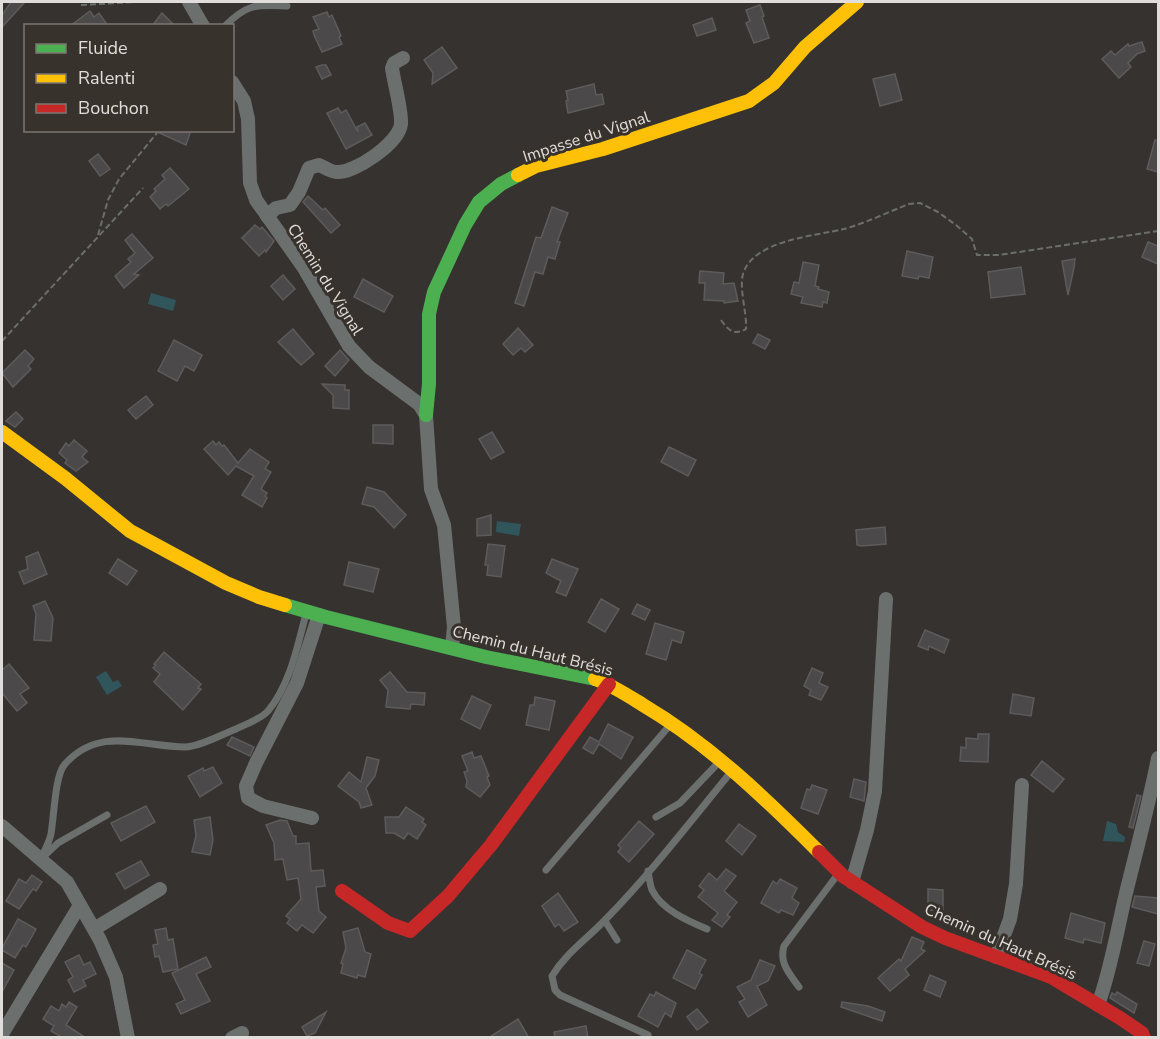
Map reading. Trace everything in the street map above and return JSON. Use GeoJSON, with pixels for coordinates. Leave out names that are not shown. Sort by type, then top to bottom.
{"type":"FeatureCollection","features":[{"type":"Feature","properties":{"kind":"street"},"geometry":{"type":"LineString","coordinates":[[189,2],[202,24]]}},
{"type":"Feature","properties":{"kind":"street","name":"Impasse du Vignal"},"geometry":{"type":"LineString","coordinates":[[426,416],[429,384],[429,314],[434,292],[465,225],[479,202],[501,184],[536,166],[603,149],[749,101],[774,83],[805,47],[857,2]]}},
{"type":"Feature","properties":{"kind":"street","name":"Chemin du Vignal"},"geometry":{"type":"LineString","coordinates":[[267,216],[276,208],[290,205],[299,192],[309,168],[319,165],[340,172],[385,150],[398,134],[401,124],[392,68],[394,63],[403,58]]}},
{"type":"Feature","properties":{"kind":"street","name":"Chemin du Vignal"},"geometry":{"type":"LineString","coordinates":[[234,85],[244,101],[248,119],[250,183],[256,200],[304,268],[349,346],[369,367],[418,404],[426,416]]}},
{"type":"Feature","properties":{"kind":"street"},"geometry":{"type":"LineString","coordinates":[[426,416],[432,489],[444,525],[454,627],[452,647]]}},
{"type":"Feature","properties":{"kind":"street","name":"Chemin du Haut Brésis"},"geometry":{"type":"LineString","coordinates":[[2,432],[130,531],[226,583],[259,597],[486,657],[609,684],[671,723],[721,760],[765,798],[839,872],[852,882],[922,927],[945,938],[1051,977],[1142,1033],[1144,1038]]}},
{"type":"Feature","properties":{"kind":"street"},"geometry":{"type":"LineString","coordinates":[[852,882],[867,830],[875,791],[886,599]]}},
{"type":"Feature","properties":{"kind":"street"},"geometry":{"type":"LineString","coordinates":[[312,818],[263,806],[248,798],[246,786],[297,683],[313,613]]}},
{"type":"Feature","properties":{"kind":"street"},"geometry":{"type":"LineString","coordinates":[[342,891],[388,923],[410,930],[447,897],[498,836],[609,684]]}},
{"type":"Feature","properties":{"kind":"street"},"geometry":{"type":"LineString","coordinates":[[1098,1005],[1107,979],[1158,758]]}},
{"type":"Feature","properties":{"kind":"street"},"geometry":{"type":"LineString","coordinates":[[996,957],[1010,920],[1016,884],[1022,784]]}},
{"type":"Feature","properties":{"kind":"street"},"geometry":{"type":"LineString","coordinates":[[2,826],[67,882],[94,929],[116,977],[128,1038]]}},
{"type":"Feature","properties":{"kind":"street"},"geometry":{"type":"LineString","coordinates":[[94,929],[160,889]]}},
{"type":"Feature","properties":{"kind":"street"},"geometry":{"type":"LineString","coordinates":[[2,1034],[80,904]]}},
{"type":"Feature","properties":{"kind":"lane"},"geometry":{"type":"LineString","coordinates":[[227,24],[240,11],[260,5],[287,6]]}},
{"type":"Feature","properties":{"kind":"lane"},"geometry":{"type":"LineString","coordinates":[[41,859],[50,838],[56,807],[58,777],[63,765],[81,749],[102,742],[127,740],[188,747],[220,736],[267,713],[285,683],[313,613]]}},
{"type":"Feature","properties":{"kind":"lane"},"geometry":{"type":"LineString","coordinates":[[546,870],[671,723]]}},
{"type":"Feature","properties":{"kind":"lane"},"geometry":{"type":"LineString","coordinates":[[656,817],[680,803],[721,760]]}},
{"type":"Feature","properties":{"kind":"lane"},"geometry":{"type":"LineString","coordinates":[[648,1035],[570,1001],[555,990],[552,976],[570,951],[605,921],[732,770]]}},
{"type":"Feature","properties":{"kind":"lane"},"geometry":{"type":"LineString","coordinates":[[41,859],[58,843],[107,815]]}},
{"type":"Feature","properties":{"kind":"lane"},"geometry":{"type":"LineString","coordinates":[[648,871],[652,889],[663,904],[691,922],[707,929]]}},
{"type":"Feature","properties":{"kind":"lane"},"geometry":{"type":"LineString","coordinates":[[799,987],[783,963],[784,946],[839,872]]}},
{"type":"Feature","properties":{"kind":"lane"},"geometry":{"type":"LineString","coordinates":[[605,921],[617,940]]}},
{"type":"Feature","properties":{"kind":"path"},"geometry":{"type":"LineString","coordinates":[[81,5],[136,2]]}},
{"type":"Feature","properties":{"kind":"path"},"geometry":{"type":"LineString","coordinates":[[98,238],[108,200],[119,179],[157,133]]}},
{"type":"Feature","properties":{"kind":"path"},"geometry":{"type":"LineString","coordinates":[[2,341],[143,188]]}},
{"type":"Feature","properties":{"kind":"path"},"geometry":{"type":"LineString","coordinates":[[721,320],[732,332],[740,333],[746,329],[742,277],[746,266],[756,256],[804,236],[846,228],[909,204],[920,203],[956,225],[972,239],[977,255],[999,255],[1158,231]]}},
{"type":"Feature","properties":{"kind":"water"},"geometry":{"type":"Polygon","coordinates":[[[151,293],[176,300],[173,311],[148,304],[151,293]]]}},
{"type":"Feature","properties":{"kind":"water"},"geometry":{"type":"Polygon","coordinates":[[[497,521],[521,524],[519,536],[496,532],[497,521]]]}},
{"type":"Feature","properties":{"kind":"water"},"geometry":{"type":"Polygon","coordinates":[[[106,671],[113,682],[118,680],[122,686],[107,695],[96,677],[106,671]]]}},
{"type":"Feature","properties":{"kind":"water"},"geometry":{"type":"Polygon","coordinates":[[[1107,821],[1116,824],[1118,832],[1125,837],[1124,842],[1103,841],[1107,821]]]}},
{"type":"Feature","properties":{"kind":"building"},"geometry":{"type":"Polygon","coordinates":[[[11,2],[25,2],[2,27],[2,15],[11,2]]]}},
{"type":"Feature","properties":{"kind":"building"},"geometry":{"type":"Polygon","coordinates":[[[760,5],[769,38],[754,43],[746,23],[750,21],[746,10],[760,5]]]}},
{"type":"Feature","properties":{"kind":"building"},"geometry":{"type":"Polygon","coordinates":[[[90,11],[94,17],[99,13],[107,24],[73,24],[90,11]]]}},
{"type":"Feature","properties":{"kind":"building"},"geometry":{"type":"Polygon","coordinates":[[[327,12],[329,17],[332,15],[342,44],[322,52],[314,35],[313,31],[319,29],[313,17],[327,12]]]}},
{"type":"Feature","properties":{"kind":"building"},"geometry":{"type":"Polygon","coordinates":[[[162,13],[173,24],[154,24],[162,13]]]}},
{"type":"Feature","properties":{"kind":"building"},"geometry":{"type":"Polygon","coordinates":[[[712,18],[716,30],[697,36],[693,25],[712,18]]]}},
{"type":"Feature","properties":{"kind":"building"},"geometry":{"type":"Polygon","coordinates":[[[1142,42],[1145,51],[1137,54],[1128,63],[1131,67],[1119,78],[1102,59],[1111,51],[1115,55],[1128,44],[1129,46],[1142,42]]]}},
{"type":"Feature","properties":{"kind":"building"},"geometry":{"type":"Polygon","coordinates":[[[442,47],[457,68],[432,84],[433,73],[424,60],[442,47]]]}},
{"type":"Feature","properties":{"kind":"building"},"geometry":{"type":"Polygon","coordinates":[[[326,65],[331,75],[322,79],[316,67],[326,65]]]}},
{"type":"Feature","properties":{"kind":"building"},"geometry":{"type":"Polygon","coordinates":[[[895,74],[902,100],[880,106],[873,79],[895,74]]]}},
{"type":"Feature","properties":{"kind":"building"},"geometry":{"type":"Polygon","coordinates":[[[594,84],[596,95],[602,94],[604,104],[568,113],[566,91],[594,84]]]}},
{"type":"Feature","properties":{"kind":"building"},"geometry":{"type":"Polygon","coordinates":[[[338,108],[341,113],[346,110],[358,132],[357,127],[365,123],[372,135],[346,149],[327,113],[338,108]]]}},
{"type":"Feature","properties":{"kind":"building"},"geometry":{"type":"Polygon","coordinates":[[[157,132],[190,132],[186,145],[157,132]]]}},
{"type":"Feature","properties":{"kind":"building"},"geometry":{"type":"Polygon","coordinates":[[[1155,140],[1158,140],[1158,172],[1147,169],[1155,140]]]}},
{"type":"Feature","properties":{"kind":"building"},"geometry":{"type":"Polygon","coordinates":[[[98,154],[110,169],[100,176],[89,161],[98,154]]]}},
{"type":"Feature","properties":{"kind":"building"},"geometry":{"type":"Polygon","coordinates":[[[170,168],[189,189],[168,206],[166,204],[160,209],[150,197],[156,191],[154,189],[165,179],[162,175],[170,168]]]}},
{"type":"Feature","properties":{"kind":"building"},"geometry":{"type":"Polygon","coordinates":[[[308,196],[323,210],[325,208],[340,225],[331,233],[303,202],[308,196]]]}},
{"type":"Feature","properties":{"kind":"building"},"geometry":{"type":"Polygon","coordinates":[[[552,207],[568,213],[557,242],[560,242],[555,259],[548,257],[543,274],[535,272],[524,306],[515,303],[536,237],[541,238],[552,207]]]}},
{"type":"Feature","properties":{"kind":"building"},"geometry":{"type":"Polygon","coordinates":[[[255,225],[260,229],[262,227],[274,241],[266,252],[265,250],[259,256],[242,238],[255,225]]]}},
{"type":"Feature","properties":{"kind":"building"},"geometry":{"type":"Polygon","coordinates":[[[132,234],[153,258],[134,274],[139,275],[124,288],[115,276],[131,262],[128,259],[135,253],[125,240],[132,234]]]}},
{"type":"Feature","properties":{"kind":"building"},"geometry":{"type":"Polygon","coordinates":[[[1148,242],[1158,246],[1158,264],[1142,257],[1148,242]]]}},
{"type":"Feature","properties":{"kind":"building"},"geometry":{"type":"Polygon","coordinates":[[[907,251],[933,257],[929,278],[919,276],[918,279],[902,276],[907,251]]]}},
{"type":"Feature","properties":{"kind":"building"},"geometry":{"type":"Polygon","coordinates":[[[1075,259],[1074,268],[1068,295],[1062,261],[1075,259]]]}},
{"type":"Feature","properties":{"kind":"building"},"geometry":{"type":"Polygon","coordinates":[[[803,262],[819,265],[815,286],[829,292],[827,303],[823,302],[822,307],[801,303],[803,297],[791,294],[794,282],[799,283],[803,262]]]}},
{"type":"Feature","properties":{"kind":"building"},"geometry":{"type":"Polygon","coordinates":[[[1021,267],[1025,294],[991,298],[988,272],[1021,267]]]}},
{"type":"Feature","properties":{"kind":"building"},"geometry":{"type":"Polygon","coordinates":[[[700,271],[724,273],[723,284],[734,283],[738,301],[724,303],[724,301],[704,300],[705,283],[699,283],[700,271]]]}},
{"type":"Feature","properties":{"kind":"building"},"geometry":{"type":"Polygon","coordinates":[[[283,275],[295,289],[283,300],[271,286],[283,275]]]}},
{"type":"Feature","properties":{"kind":"building"},"geometry":{"type":"Polygon","coordinates":[[[363,279],[393,296],[384,312],[354,297],[363,279]]]}},
{"type":"Feature","properties":{"kind":"building"},"geometry":{"type":"Polygon","coordinates":[[[518,328],[533,345],[525,352],[521,348],[513,355],[503,344],[518,328]]]}},
{"type":"Feature","properties":{"kind":"building"},"geometry":{"type":"Polygon","coordinates":[[[293,329],[314,354],[301,365],[278,342],[293,329]]]}},
{"type":"Feature","properties":{"kind":"building"},"geometry":{"type":"Polygon","coordinates":[[[758,334],[770,340],[765,349],[753,343],[758,334]]]}},
{"type":"Feature","properties":{"kind":"building"},"geometry":{"type":"Polygon","coordinates":[[[174,340],[202,355],[194,371],[185,366],[177,381],[158,371],[174,340]]]}},
{"type":"Feature","properties":{"kind":"building"},"geometry":{"type":"Polygon","coordinates":[[[25,350],[34,359],[28,366],[31,369],[13,387],[2,373],[25,350]]]}},
{"type":"Feature","properties":{"kind":"building"},"geometry":{"type":"Polygon","coordinates":[[[340,350],[349,360],[335,376],[325,366],[340,350]]]}},
{"type":"Feature","properties":{"kind":"building"},"geometry":{"type":"Polygon","coordinates":[[[322,384],[345,385],[345,390],[349,390],[349,409],[333,408],[333,395],[322,384]]]}},
{"type":"Feature","properties":{"kind":"building"},"geometry":{"type":"Polygon","coordinates":[[[146,396],[153,405],[136,419],[128,410],[146,396]]]}},
{"type":"Feature","properties":{"kind":"building"},"geometry":{"type":"Polygon","coordinates":[[[16,412],[23,419],[15,427],[6,421],[16,412]]]}},
{"type":"Feature","properties":{"kind":"building"},"geometry":{"type":"Polygon","coordinates":[[[373,425],[393,425],[393,444],[373,443],[373,425]]]}},
{"type":"Feature","properties":{"kind":"building"},"geometry":{"type":"Polygon","coordinates":[[[492,432],[504,452],[491,459],[479,439],[492,432]]]}},
{"type":"Feature","properties":{"kind":"building"},"geometry":{"type":"Polygon","coordinates":[[[74,440],[87,451],[82,457],[88,462],[76,471],[65,463],[67,460],[59,453],[66,443],[69,446],[74,440]]]}},
{"type":"Feature","properties":{"kind":"building"},"geometry":{"type":"Polygon","coordinates":[[[213,441],[216,445],[219,442],[222,446],[224,445],[238,463],[250,449],[269,462],[265,469],[271,472],[261,489],[267,493],[262,507],[242,495],[254,476],[236,466],[228,475],[204,449],[213,441]]]}},
{"type":"Feature","properties":{"kind":"building"},"geometry":{"type":"Polygon","coordinates":[[[669,447],[696,460],[688,476],[661,462],[669,447]]]}},
{"type":"Feature","properties":{"kind":"building"},"geometry":{"type":"Polygon","coordinates":[[[367,487],[384,492],[406,515],[394,528],[374,507],[362,504],[367,487]]]}},
{"type":"Feature","properties":{"kind":"building"},"geometry":{"type":"Polygon","coordinates":[[[491,515],[491,535],[477,536],[477,519],[491,515]]]}},
{"type":"Feature","properties":{"kind":"building"},"geometry":{"type":"Polygon","coordinates":[[[885,527],[886,544],[857,545],[856,530],[885,527]]]}},
{"type":"Feature","properties":{"kind":"building"},"geometry":{"type":"Polygon","coordinates":[[[488,544],[505,546],[501,577],[487,575],[488,565],[485,565],[488,544]]]}},
{"type":"Feature","properties":{"kind":"building"},"geometry":{"type":"Polygon","coordinates":[[[38,552],[47,574],[24,584],[19,572],[28,569],[26,557],[38,552]]]}},
{"type":"Feature","properties":{"kind":"building"},"geometry":{"type":"Polygon","coordinates":[[[118,559],[137,571],[127,585],[109,573],[118,559]]]}},
{"type":"Feature","properties":{"kind":"building"},"geometry":{"type":"Polygon","coordinates":[[[552,559],[578,569],[566,596],[556,592],[561,581],[546,573],[552,559]]]}},
{"type":"Feature","properties":{"kind":"building"},"geometry":{"type":"Polygon","coordinates":[[[349,562],[379,569],[373,592],[344,585],[349,562]]]}},
{"type":"Feature","properties":{"kind":"building"},"geometry":{"type":"Polygon","coordinates":[[[601,599],[619,609],[605,632],[588,622],[601,599]]]}},
{"type":"Feature","properties":{"kind":"building"},"geometry":{"type":"Polygon","coordinates":[[[45,601],[53,618],[51,641],[34,640],[36,614],[33,606],[45,601]]]}},
{"type":"Feature","properties":{"kind":"building"},"geometry":{"type":"Polygon","coordinates":[[[637,604],[650,610],[645,620],[632,614],[637,604]]]}},
{"type":"Feature","properties":{"kind":"building"},"geometry":{"type":"Polygon","coordinates":[[[655,623],[684,632],[681,643],[672,640],[666,660],[646,654],[655,623]]]}},
{"type":"Feature","properties":{"kind":"building"},"geometry":{"type":"Polygon","coordinates":[[[925,630],[949,640],[944,653],[929,646],[928,650],[918,646],[925,630]]]}},
{"type":"Feature","properties":{"kind":"building"},"geometry":{"type":"Polygon","coordinates":[[[164,652],[201,684],[198,688],[201,689],[183,710],[154,682],[160,674],[153,668],[156,665],[154,664],[164,652]]]}},
{"type":"Feature","properties":{"kind":"building"},"geometry":{"type":"Polygon","coordinates":[[[9,664],[29,688],[20,694],[27,703],[17,711],[2,693],[2,670],[9,664]]]}},
{"type":"Feature","properties":{"kind":"building"},"geometry":{"type":"Polygon","coordinates":[[[812,668],[823,673],[819,683],[828,687],[821,700],[809,695],[811,690],[804,686],[812,668]]]}},
{"type":"Feature","properties":{"kind":"building"},"geometry":{"type":"Polygon","coordinates":[[[390,672],[407,692],[425,693],[424,705],[411,704],[410,709],[386,707],[388,690],[380,680],[390,672]]]}},
{"type":"Feature","properties":{"kind":"building"},"geometry":{"type":"Polygon","coordinates":[[[1013,694],[1034,698],[1031,716],[1010,713],[1013,694]]]}},
{"type":"Feature","properties":{"kind":"building"},"geometry":{"type":"Polygon","coordinates":[[[472,696],[491,705],[480,729],[461,719],[472,696]]]}},
{"type":"Feature","properties":{"kind":"building"},"geometry":{"type":"Polygon","coordinates":[[[535,697],[555,701],[549,730],[526,725],[530,705],[534,705],[535,697]]]}},
{"type":"Feature","properties":{"kind":"building"},"geometry":{"type":"Polygon","coordinates":[[[608,724],[633,737],[621,759],[599,744],[593,754],[583,748],[590,737],[599,742],[608,724]]]}},
{"type":"Feature","properties":{"kind":"building"},"geometry":{"type":"Polygon","coordinates":[[[978,734],[989,734],[988,762],[960,761],[961,747],[966,748],[966,738],[978,739],[978,734]]]}},
{"type":"Feature","properties":{"kind":"building"},"geometry":{"type":"Polygon","coordinates":[[[232,737],[254,747],[250,756],[227,745],[232,737]]]}},
{"type":"Feature","properties":{"kind":"building"},"geometry":{"type":"Polygon","coordinates":[[[472,752],[474,758],[481,756],[489,776],[487,777],[490,785],[480,797],[466,787],[464,772],[468,771],[462,756],[472,752]]]}},
{"type":"Feature","properties":{"kind":"building"},"geometry":{"type":"Polygon","coordinates":[[[367,757],[379,760],[375,776],[366,788],[372,805],[361,808],[359,802],[338,786],[349,772],[361,782],[367,757]]]}},
{"type":"Feature","properties":{"kind":"building"},"geometry":{"type":"Polygon","coordinates":[[[1042,761],[1064,779],[1053,792],[1031,775],[1042,761]]]}},
{"type":"Feature","properties":{"kind":"building"},"geometry":{"type":"Polygon","coordinates":[[[213,767],[222,783],[200,797],[188,776],[203,768],[204,771],[213,767]]]}},
{"type":"Feature","properties":{"kind":"building"},"geometry":{"type":"Polygon","coordinates":[[[854,779],[866,782],[864,801],[850,797],[854,779]]]}},
{"type":"Feature","properties":{"kind":"building"},"geometry":{"type":"Polygon","coordinates":[[[812,785],[827,790],[818,814],[801,808],[807,789],[810,790],[812,785]]]}},
{"type":"Feature","properties":{"kind":"building"},"geometry":{"type":"Polygon","coordinates":[[[1137,795],[1141,796],[1133,828],[1129,827],[1137,795]]]}},
{"type":"Feature","properties":{"kind":"building"},"geometry":{"type":"Polygon","coordinates":[[[146,806],[155,822],[121,841],[111,823],[146,806]]]}},
{"type":"Feature","properties":{"kind":"building"},"geometry":{"type":"Polygon","coordinates":[[[406,807],[424,819],[422,822],[426,825],[417,839],[408,833],[404,839],[394,833],[386,833],[385,817],[399,817],[406,807]]]}},
{"type":"Feature","properties":{"kind":"building"},"geometry":{"type":"Polygon","coordinates":[[[210,817],[213,840],[210,855],[192,852],[196,836],[194,820],[210,817]]]}},
{"type":"Feature","properties":{"kind":"building"},"geometry":{"type":"Polygon","coordinates":[[[280,820],[287,821],[293,836],[296,836],[296,844],[309,843],[311,871],[323,870],[325,886],[316,887],[319,911],[326,917],[313,933],[302,925],[297,931],[287,923],[290,919],[286,916],[301,899],[298,878],[287,880],[283,859],[275,860],[274,843],[266,825],[280,820]]]}},
{"type":"Feature","properties":{"kind":"building"},"geometry":{"type":"Polygon","coordinates":[[[639,821],[654,834],[629,862],[618,852],[621,848],[618,845],[639,821]]]}},
{"type":"Feature","properties":{"kind":"building"},"geometry":{"type":"Polygon","coordinates":[[[739,824],[756,836],[742,855],[726,841],[739,824]]]}},
{"type":"Feature","properties":{"kind":"building"},"geometry":{"type":"Polygon","coordinates":[[[141,861],[149,875],[125,889],[116,874],[141,861]]]}},
{"type":"Feature","properties":{"kind":"building"},"geometry":{"type":"Polygon","coordinates":[[[726,869],[736,876],[724,891],[737,902],[727,915],[730,917],[722,927],[712,920],[718,913],[698,897],[704,890],[699,886],[709,873],[717,880],[726,869]]]}},
{"type":"Feature","properties":{"kind":"building"},"geometry":{"type":"Polygon","coordinates":[[[32,875],[42,882],[36,891],[33,889],[19,909],[6,901],[19,879],[26,883],[32,875]]]}},
{"type":"Feature","properties":{"kind":"building"},"geometry":{"type":"Polygon","coordinates":[[[780,879],[797,888],[792,898],[799,903],[793,915],[781,910],[779,913],[761,903],[773,881],[777,884],[780,879]]]}},
{"type":"Feature","properties":{"kind":"building"},"geometry":{"type":"Polygon","coordinates":[[[928,889],[943,890],[943,911],[928,910],[928,889]]]}},
{"type":"Feature","properties":{"kind":"building"},"geometry":{"type":"Polygon","coordinates":[[[558,893],[578,922],[564,931],[559,924],[555,927],[542,906],[558,893]]]}},
{"type":"Feature","properties":{"kind":"building"},"geometry":{"type":"Polygon","coordinates":[[[1135,896],[1158,898],[1158,914],[1132,907],[1135,896]]]}},
{"type":"Feature","properties":{"kind":"building"},"geometry":{"type":"Polygon","coordinates":[[[1071,913],[1105,923],[1101,943],[1084,939],[1083,943],[1065,938],[1071,913]]]}},
{"type":"Feature","properties":{"kind":"building"},"geometry":{"type":"Polygon","coordinates":[[[18,919],[36,929],[26,947],[23,945],[15,958],[2,948],[18,919]]]}},
{"type":"Feature","properties":{"kind":"building"},"geometry":{"type":"Polygon","coordinates":[[[166,928],[168,940],[173,939],[178,969],[163,972],[159,956],[155,957],[153,945],[158,944],[155,930],[166,928]]]}},
{"type":"Feature","properties":{"kind":"building"},"geometry":{"type":"Polygon","coordinates":[[[358,928],[365,952],[371,954],[365,977],[358,975],[357,978],[341,973],[343,964],[341,963],[346,948],[343,932],[358,928]]]}},
{"type":"Feature","properties":{"kind":"building"},"geometry":{"type":"Polygon","coordinates":[[[912,937],[924,942],[921,949],[925,951],[905,969],[909,975],[890,991],[878,978],[899,959],[901,961],[912,937]]]}},
{"type":"Feature","properties":{"kind":"building"},"geometry":{"type":"Polygon","coordinates":[[[1144,941],[1155,944],[1149,966],[1137,963],[1144,941]]]}},
{"type":"Feature","properties":{"kind":"building"},"geometry":{"type":"Polygon","coordinates":[[[687,950],[706,960],[699,973],[702,975],[695,989],[673,978],[687,950]]]}},
{"type":"Feature","properties":{"kind":"building"},"geometry":{"type":"Polygon","coordinates":[[[79,955],[84,965],[90,962],[96,974],[83,980],[86,986],[74,992],[68,980],[73,977],[65,962],[79,955]]]}},
{"type":"Feature","properties":{"kind":"building"},"geometry":{"type":"Polygon","coordinates":[[[206,957],[211,967],[196,974],[210,1001],[181,1014],[176,1004],[185,1000],[172,973],[206,957]]]}},
{"type":"Feature","properties":{"kind":"building"},"geometry":{"type":"Polygon","coordinates":[[[760,960],[775,966],[768,981],[757,986],[767,1005],[748,1017],[739,1002],[745,999],[737,987],[751,980],[760,960]]]}},
{"type":"Feature","properties":{"kind":"building"},"geometry":{"type":"Polygon","coordinates":[[[2,963],[14,970],[2,992],[2,963]]]}},
{"type":"Feature","properties":{"kind":"building"},"geometry":{"type":"Polygon","coordinates":[[[930,975],[946,982],[940,997],[924,990],[930,975]]]}},
{"type":"Feature","properties":{"kind":"building"},"geometry":{"type":"Polygon","coordinates":[[[656,992],[676,1003],[671,1017],[665,1013],[658,1027],[638,1016],[650,994],[654,996],[656,992]]]}},
{"type":"Feature","properties":{"kind":"building"},"geometry":{"type":"Polygon","coordinates":[[[1117,992],[1137,1004],[1134,1013],[1110,998],[1112,993],[1115,995],[1117,992]]]}},
{"type":"Feature","properties":{"kind":"building"},"geometry":{"type":"Polygon","coordinates":[[[69,1002],[77,1007],[66,1025],[86,1038],[63,1038],[51,1031],[54,1026],[43,1019],[51,1006],[59,1011],[62,1004],[66,1007],[69,1002]]]}},
{"type":"Feature","properties":{"kind":"building"},"geometry":{"type":"Polygon","coordinates":[[[842,1002],[868,1006],[885,1012],[882,1021],[841,1007],[842,1002]]]}},
{"type":"Feature","properties":{"kind":"building"},"geometry":{"type":"Polygon","coordinates":[[[697,1009],[708,1022],[697,1030],[687,1017],[697,1009]]]}},
{"type":"Feature","properties":{"kind":"building"},"geometry":{"type":"Polygon","coordinates":[[[326,1012],[315,1033],[307,1036],[302,1027],[326,1012]]]}},
{"type":"Feature","properties":{"kind":"building"},"geometry":{"type":"Polygon","coordinates":[[[518,1019],[529,1038],[488,1038],[518,1019]]]}},
{"type":"Feature","properties":{"kind":"building"},"geometry":{"type":"Polygon","coordinates":[[[586,1026],[588,1038],[555,1038],[554,1032],[586,1026]]]}},
{"type":"Feature","properties":{"kind":"traffic: fast"},"geometry":{"type":"LineString","coordinates":[[426,415],[429,384],[429,314],[434,292],[465,225],[479,202],[501,184],[518,175]]}},
{"type":"Feature","properties":{"kind":"traffic: fast"},"geometry":{"type":"LineString","coordinates":[[285,605],[486,657],[595,679]]}},
{"type":"Feature","properties":{"kind":"traffic: slow"},"geometry":{"type":"LineString","coordinates":[[518,175],[536,166],[603,149],[749,101],[774,83],[805,47],[857,2]]}},
{"type":"Feature","properties":{"kind":"traffic: slow"},"geometry":{"type":"LineString","coordinates":[[2,432],[65,478],[130,531],[226,583],[285,605]]}},
{"type":"Feature","properties":{"kind":"traffic: slow"},"geometry":{"type":"LineString","coordinates":[[595,679],[625,694],[691,737],[757,792],[819,852]]}},
{"type":"Feature","properties":{"kind":"traffic: jam"},"geometry":{"type":"LineString","coordinates":[[342,891],[388,923],[410,931],[448,896],[491,845],[609,684]]}},
{"type":"Feature","properties":{"kind":"traffic: jam"},"geometry":{"type":"LineString","coordinates":[[819,852],[843,876],[922,927],[945,938],[1051,977],[1120,1018],[1142,1033],[1144,1038]]}}]}
